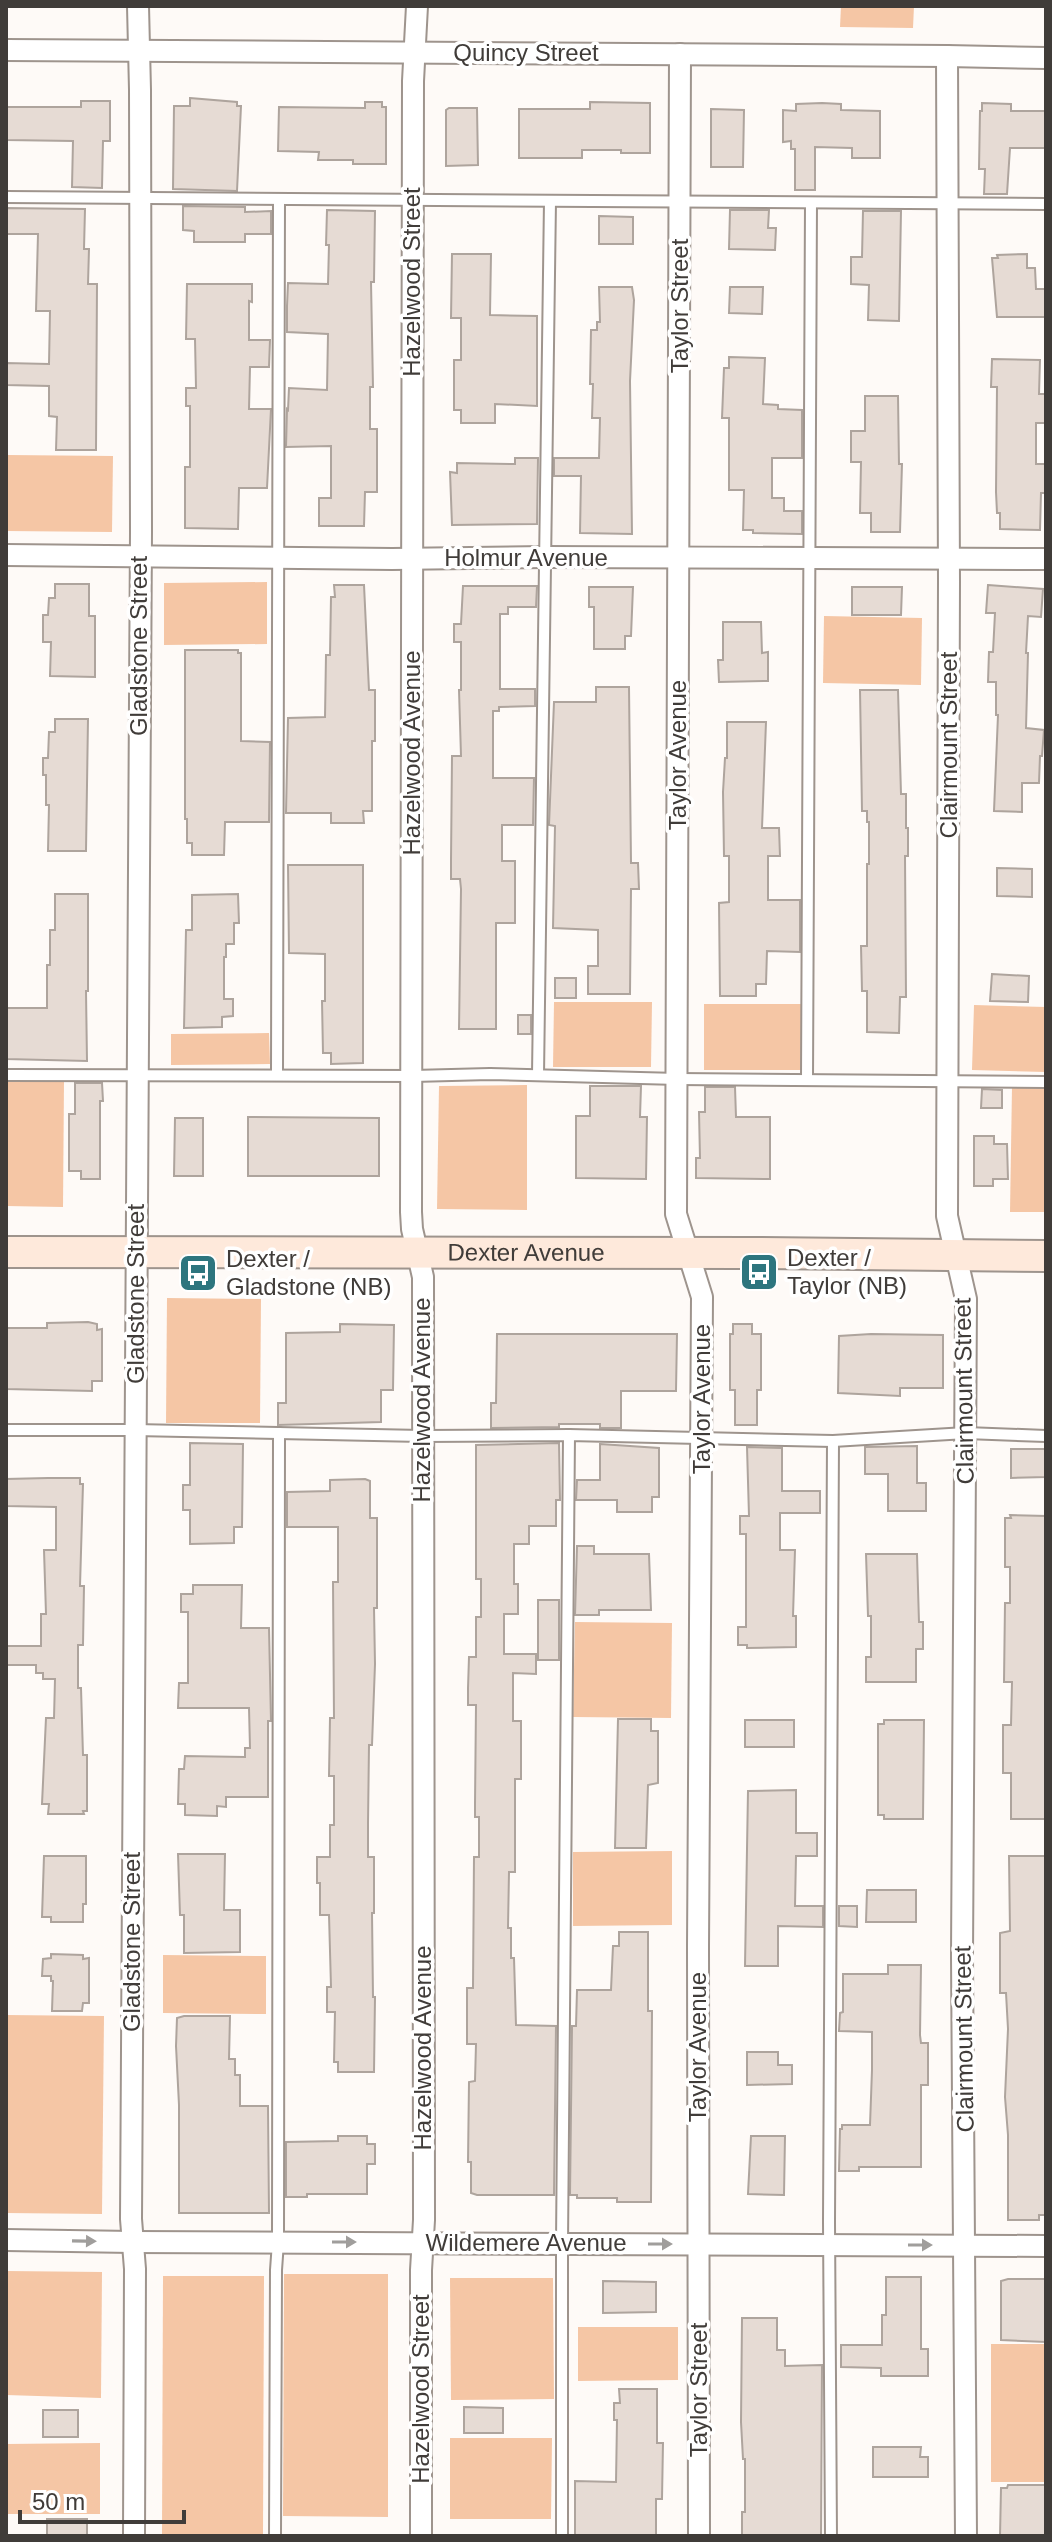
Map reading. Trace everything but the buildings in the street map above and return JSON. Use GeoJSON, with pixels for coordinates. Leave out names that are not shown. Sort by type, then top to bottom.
{"type":"FeatureCollection","features":[{"type":"Feature","properties":{"kind":"street","name":"Gladstone Street"},"geometry":{"type":"LineString","coordinates":[[134,2536],[135,2269],[132,2242],[140,557],[138,6]]}},
{"type":"Feature","properties":{"kind":"street","name":"Hazelwood Street"},"geometry":{"type":"LineString","coordinates":[[411,559],[417,6]]}},
{"type":"Feature","properties":{"kind":"street","name":"Quincy Street"},"geometry":{"type":"LineString","coordinates":[[6,50],[1046,58]]}},
{"type":"Feature","properties":{"kind":"street","name":"Taylor Street"},"geometry":{"type":"LineString","coordinates":[[679,557],[680,54]]}},
{"type":"Feature","properties":{"kind":"street","name":"Clairmount Street"},"geometry":{"type":"LineString","coordinates":[[947,56],[947,1216],[966,1299],[962,1940],[966,2536]]}},
{"type":"Feature","properties":{"kind":"street","name":"Holmur Avenue"},"geometry":{"type":"LineString","coordinates":[[6,555],[411,559],[1046,559]]}},
{"type":"Feature","properties":{"kind":"street","name":"Taylor Avenue"},"geometry":{"type":"LineString","coordinates":[[679,557],[676,1214],[702,1297],[698,2245]]}},
{"type":"Feature","properties":{"kind":"street","name":"Hazelwood Avenue"},"geometry":{"type":"LineString","coordinates":[[411,559],[411,1212],[423,1277],[422,2243]]}},
{"type":"Feature","properties":{"kind":"street","name":"Dexter Avenue"},"geometry":{"type":"LineString","coordinates":[[6,1252],[1046,1256]]}},
{"type":"Feature","properties":{"kind":"street","name":"Wildemere Avenue"},"geometry":{"type":"LineString","coordinates":[[6,2240],[1046,2246]]}},
{"type":"Feature","properties":{"kind":"street","name":"Hazelwood Street"},"geometry":{"type":"LineString","coordinates":[[421,2536],[422,2243]]}},
{"type":"Feature","properties":{"kind":"street","name":"Taylor Street"},"geometry":{"type":"LineString","coordinates":[[698,2245],[699,2536]]}},
{"type":"Feature","properties":{"kind":"lane"},"geometry":{"type":"LineString","coordinates":[[6,197],[1046,204]]}},
{"type":"Feature","properties":{"kind":"lane"},"geometry":{"type":"LineString","coordinates":[[277,1075],[279,199]]}},
{"type":"Feature","properties":{"kind":"lane"},"geometry":{"type":"LineString","coordinates":[[538,1075],[550,201]]}},
{"type":"Feature","properties":{"kind":"lane"},"geometry":{"type":"LineString","coordinates":[[807,1080],[811,203]]}},
{"type":"Feature","properties":{"kind":"lane"},"geometry":{"type":"LineString","coordinates":[[6,1075],[538,1075],[1046,1082]]}},
{"type":"Feature","properties":{"kind":"lane"},"geometry":{"type":"LineString","coordinates":[[6,1430],[569,1435],[833,1441],[966,1433],[1046,1436]]}},
{"type":"Feature","properties":{"kind":"lane"},"geometry":{"type":"LineString","coordinates":[[275,2536],[279,1433]]}},
{"type":"Feature","properties":{"kind":"lane"},"geometry":{"type":"LineString","coordinates":[[562,2536],[569,1435]]}},
{"type":"Feature","properties":{"kind":"lane"},"geometry":{"type":"LineString","coordinates":[[831,2536],[829,2245],[833,1441]]}},
{"type":"Feature","properties":{"kind":"shaded area"},"geometry":{"type":"Polygon","coordinates":[[[841,6],[914,6],[913,28],[840,27],[841,6]]]}},
{"type":"Feature","properties":{"kind":"shaded area"},"geometry":{"type":"Polygon","coordinates":[[[8,455],[113,456],[112,532],[6,531],[8,455]]]}},
{"type":"Feature","properties":{"kind":"shaded area"},"geometry":{"type":"Polygon","coordinates":[[[267,582],[267,644],[164,645],[164,583],[267,582]]]}},
{"type":"Feature","properties":{"kind":"shaded area"},"geometry":{"type":"Polygon","coordinates":[[[824,616],[922,618],[921,685],[823,683],[824,616]]]}},
{"type":"Feature","properties":{"kind":"shaded area"},"geometry":{"type":"Polygon","coordinates":[[[554,1002],[652,1002],[651,1067],[553,1067],[554,1002]]]}},
{"type":"Feature","properties":{"kind":"shaded area"},"geometry":{"type":"Polygon","coordinates":[[[704,1004],[801,1004],[801,1070],[704,1070],[704,1004]]]}},
{"type":"Feature","properties":{"kind":"shaded area"},"geometry":{"type":"Polygon","coordinates":[[[974,1005],[1046,1007],[1046,1072],[972,1070],[974,1005]]]}},
{"type":"Feature","properties":{"kind":"shaded area"},"geometry":{"type":"Polygon","coordinates":[[[269,1033],[270,1064],[171,1065],[171,1034],[269,1033]]]}},
{"type":"Feature","properties":{"kind":"shaded area"},"geometry":{"type":"Polygon","coordinates":[[[6,1081],[64,1081],[63,1207],[6,1206],[6,1081]]]}},
{"type":"Feature","properties":{"kind":"shaded area"},"geometry":{"type":"Polygon","coordinates":[[[527,1085],[527,1210],[437,1209],[439,1086],[527,1085]]]}},
{"type":"Feature","properties":{"kind":"shaded area"},"geometry":{"type":"Polygon","coordinates":[[[1012,1087],[1046,1087],[1046,1212],[1010,1212],[1012,1087]]]}},
{"type":"Feature","properties":{"kind":"shaded area"},"geometry":{"type":"Polygon","coordinates":[[[167,1298],[261,1299],[260,1423],[166,1423],[167,1298]]]}},
{"type":"Feature","properties":{"kind":"shaded area"},"geometry":{"type":"Polygon","coordinates":[[[575,1622],[672,1623],[671,1718],[573,1717],[575,1622]]]}},
{"type":"Feature","properties":{"kind":"shaded area"},"geometry":{"type":"Polygon","coordinates":[[[672,1851],[672,1925],[573,1926],[573,1852],[672,1851]]]}},
{"type":"Feature","properties":{"kind":"shaded area"},"geometry":{"type":"Polygon","coordinates":[[[163,1955],[266,1956],[266,2014],[163,2013],[163,1955]]]}},
{"type":"Feature","properties":{"kind":"shaded area"},"geometry":{"type":"Polygon","coordinates":[[[6,2015],[104,2016],[102,2214],[6,2213],[6,2015]]]}},
{"type":"Feature","properties":{"kind":"shaded area"},"geometry":{"type":"Polygon","coordinates":[[[6,2271],[102,2272],[101,2398],[6,2395],[6,2271]]]}},
{"type":"Feature","properties":{"kind":"shaded area"},"geometry":{"type":"Polygon","coordinates":[[[284,2274],[388,2274],[388,2517],[283,2516],[284,2274]]]}},
{"type":"Feature","properties":{"kind":"shaded area"},"geometry":{"type":"Polygon","coordinates":[[[163,2276],[264,2276],[263,2536],[162,2536],[163,2276]]]}},
{"type":"Feature","properties":{"kind":"shaded area"},"geometry":{"type":"Polygon","coordinates":[[[450,2278],[553,2278],[554,2399],[451,2400],[450,2278]]]}},
{"type":"Feature","properties":{"kind":"shaded area"},"geometry":{"type":"Polygon","coordinates":[[[578,2327],[678,2327],[678,2380],[578,2381],[578,2327]]]}},
{"type":"Feature","properties":{"kind":"shaded area"},"geometry":{"type":"Polygon","coordinates":[[[991,2344],[1046,2344],[1046,2482],[991,2482],[991,2344]]]}},
{"type":"Feature","properties":{"kind":"shaded area"},"geometry":{"type":"Polygon","coordinates":[[[450,2438],[552,2438],[551,2519],[450,2519],[450,2438]]]}},
{"type":"Feature","properties":{"kind":"shaded area"},"geometry":{"type":"Polygon","coordinates":[[[100,2443],[100,2514],[6,2514],[6,2444],[100,2443]]]}},
{"type":"Feature","properties":{"kind":"place","name":"Dexter / Taylor (NB)"},"geometry":{"type":"Point","coordinates":[759,1272]}},
{"type":"Feature","properties":{"kind":"place","name":"Dexter / Gladstone (NB)"},"geometry":{"type":"Point","coordinates":[198,1273]}}]}
